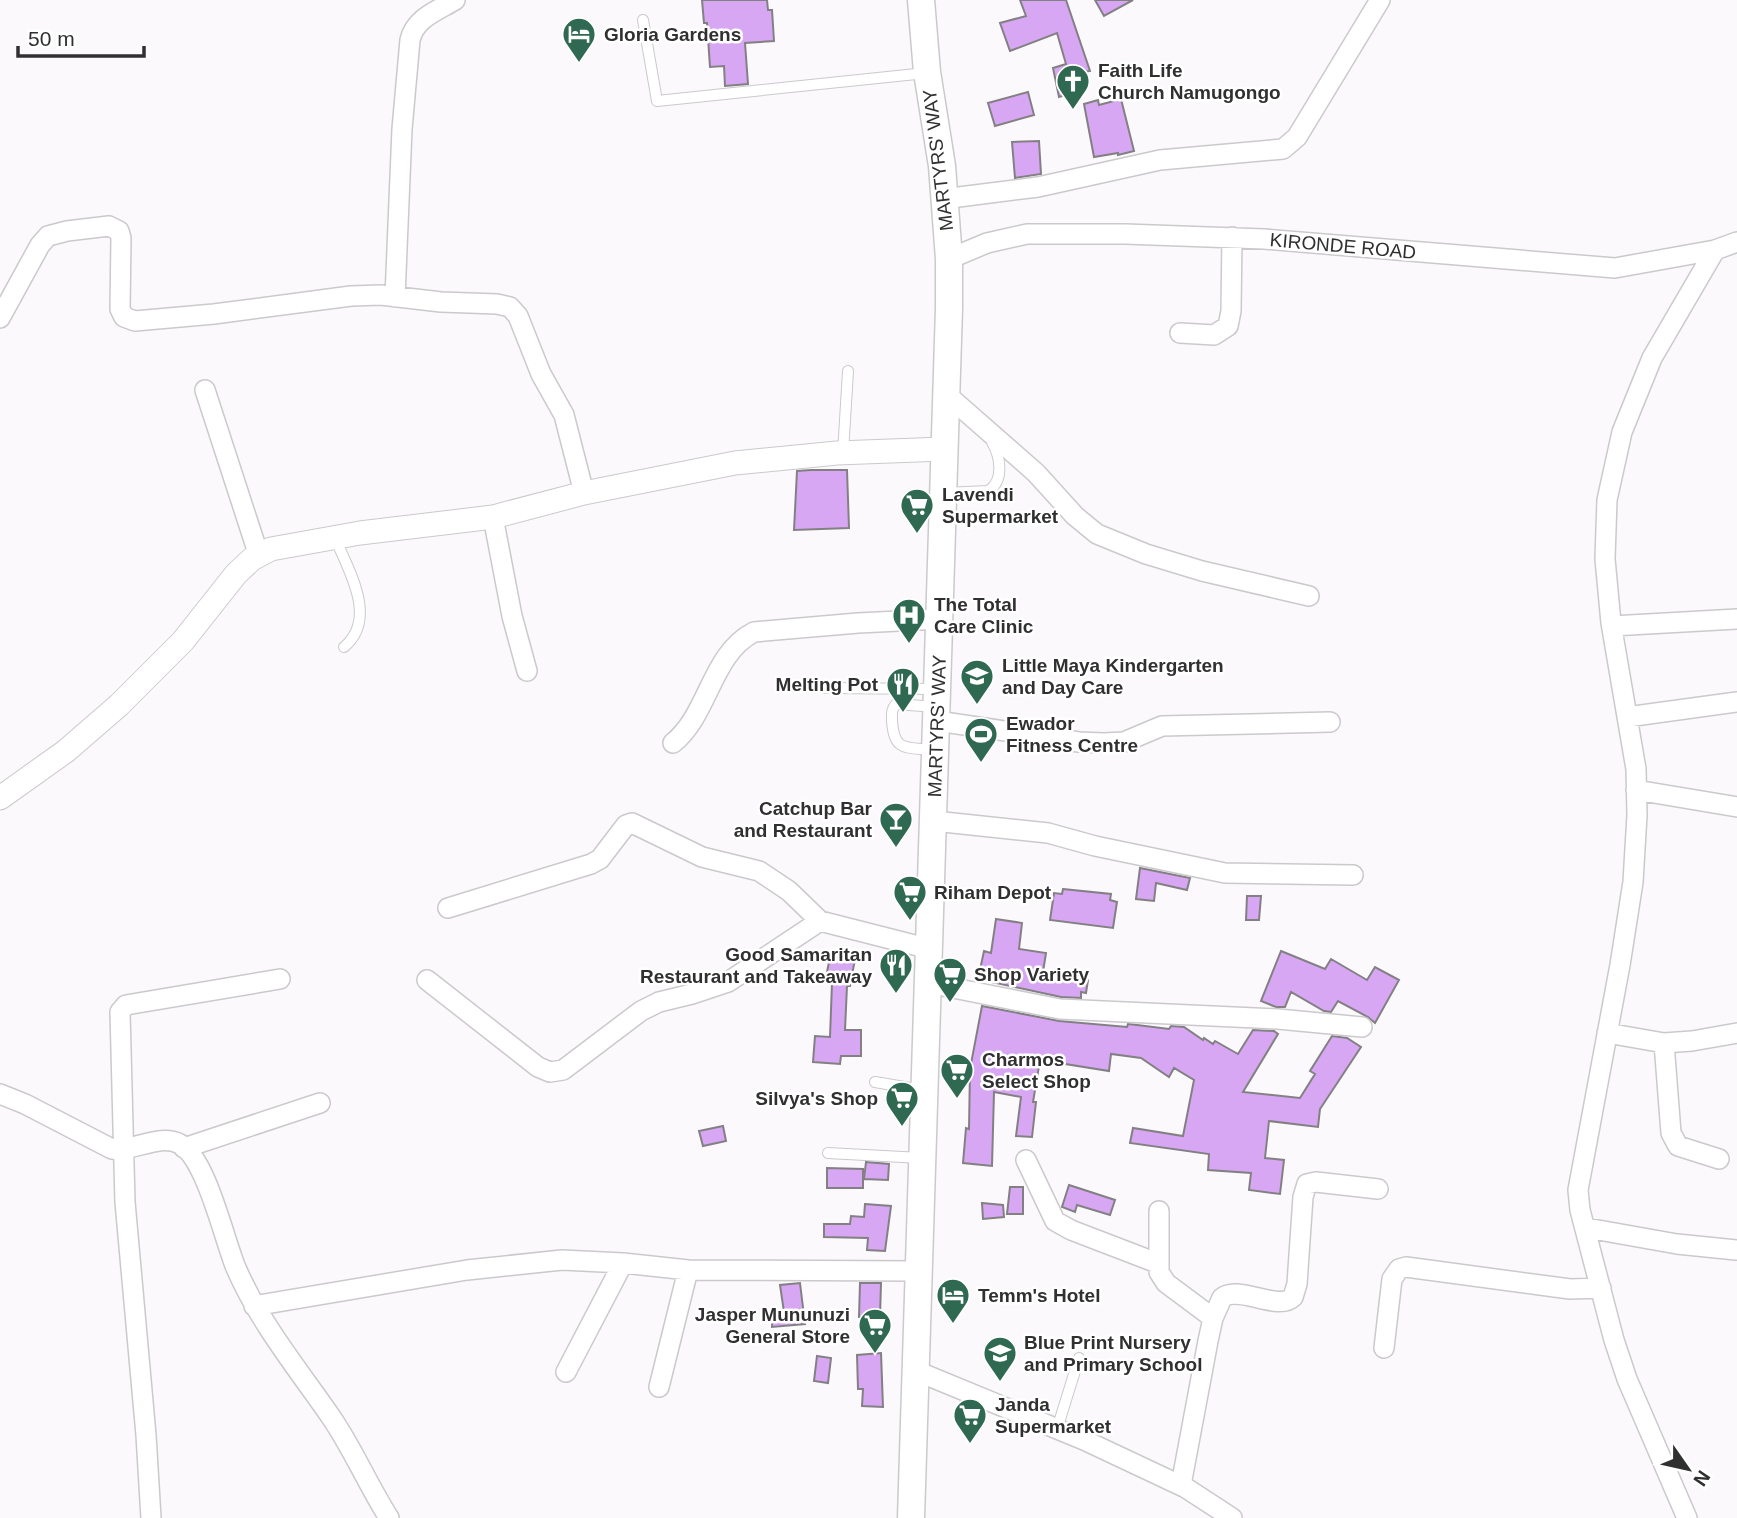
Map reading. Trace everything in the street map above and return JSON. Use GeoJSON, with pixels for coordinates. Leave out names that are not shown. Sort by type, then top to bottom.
{"type":"FeatureCollection","features":[{"type":"Feature","properties":{"kind":"main road","name":"MARTYRS' WAY"},"geometry":{"type":"LineString","coordinates":[[911,1518],[947,395],[949,259],[942,166],[927,72],[921,0]]}},
{"type":"Feature","properties":{"kind":"street"},"geometry":{"type":"LineString","coordinates":[[394,297],[401,129],[412,29],[427,16],[455,0]]}},
{"type":"Feature","properties":{"kind":"street"},"geometry":{"type":"LineString","coordinates":[[943,199],[1038,187],[1160,160],[1283,149],[1297,137],[1380,0]]}},
{"type":"Feature","properties":{"kind":"street"},"geometry":{"type":"LineString","coordinates":[[0,318],[40,245],[48,236],[109,226],[119,231],[121,238],[120,309],[124,317],[135,321],[214,314],[351,296],[510,307],[515,311],[541,374],[564,415],[584,493]]}},
{"type":"Feature","properties":{"kind":"street","name":"KIRONDE ROAD"},"geometry":{"type":"LineString","coordinates":[[949,259],[986,243],[1027,234],[1125,234],[1233,237],[1615,268],[1715,250],[1737,242]]}},
{"type":"Feature","properties":{"kind":"street"},"geometry":{"type":"LineString","coordinates":[[1180,333],[1214,335],[1228,326],[1231,311],[1233,237]]}},
{"type":"Feature","properties":{"kind":"street"},"geometry":{"type":"LineString","coordinates":[[1687,1518],[1627,1379],[1580,1210],[1578,1190],[1633,882],[1636,769],[1612,626],[1605,559],[1606,500],[1622,432],[1652,358],[1715,250]]}},
{"type":"Feature","properties":{"kind":"street"},"geometry":{"type":"LineString","coordinates":[[205,390],[259,556]]}},
{"type":"Feature","properties":{"kind":"street"},"geometry":{"type":"LineString","coordinates":[[947,395],[1036,473],[1076,516],[1097,534],[1146,554],[1202,571],[1308,596]]}},
{"type":"Feature","properties":{"kind":"street"},"geometry":{"type":"LineString","coordinates":[[0,798],[66,751],[119,705],[183,641],[236,574],[271,549],[493,517],[584,493],[735,463],[843,453],[944,449]]}},
{"type":"Feature","properties":{"kind":"street"},"geometry":{"type":"LineString","coordinates":[[493,517],[512,616],[527,671]]}},
{"type":"Feature","properties":{"kind":"street"},"geometry":{"type":"LineString","coordinates":[[673,743],[696,715],[731,650],[741,639],[754,632],[940,619]]}},
{"type":"Feature","properties":{"kind":"street"},"geometry":{"type":"LineString","coordinates":[[1612,626],[1737,619]]}},
{"type":"Feature","properties":{"kind":"street"},"geometry":{"type":"LineString","coordinates":[[1627,717],[1737,702]]}},
{"type":"Feature","properties":{"kind":"street"},"geometry":{"type":"LineString","coordinates":[[937,706],[1079,742],[1124,742],[1162,726],[1330,722]]}},
{"type":"Feature","properties":{"kind":"street"},"geometry":{"type":"LineString","coordinates":[[1636,790],[1737,807]]}},
{"type":"Feature","properties":{"kind":"street"},"geometry":{"type":"LineString","coordinates":[[934,821],[1048,833],[1094,846],[1224,873],[1353,876]]}},
{"type":"Feature","properties":{"kind":"street"},"geometry":{"type":"LineString","coordinates":[[448,908],[590,864],[605,853],[626,825],[632,823],[702,857],[759,871],[789,891],[820,921],[930,949]]}},
{"type":"Feature","properties":{"kind":"street"},"geometry":{"type":"LineString","coordinates":[[427,981],[538,1067],[550,1072],[563,1070],[640,1011],[659,1002],[727,982],[820,921]]}},
{"type":"Feature","properties":{"kind":"street"},"geometry":{"type":"LineString","coordinates":[[151,1518],[125,1202],[118,1022],[124,1006],[280,979]]}},
{"type":"Feature","properties":{"kind":"street"},"geometry":{"type":"LineString","coordinates":[[928,984],[1060,1009],[1278,1019],[1362,1027]]}},
{"type":"Feature","properties":{"kind":"street"},"geometry":{"type":"LineString","coordinates":[[1607,1032],[1664,1042],[1692,1041],[1737,1033]]}},
{"type":"Feature","properties":{"kind":"street"},"geometry":{"type":"LineString","coordinates":[[1664,1042],[1674,1142],[1678,1146],[1719,1159]]}},
{"type":"Feature","properties":{"kind":"street"},"geometry":{"type":"LineString","coordinates":[[0,1094],[25,1104],[105,1146],[124,1151],[169,1141],[184,1147],[198,1162],[236,1268],[254,1306],[282,1351],[332,1418],[389,1518]]}},
{"type":"Feature","properties":{"kind":"street"},"geometry":{"type":"LineString","coordinates":[[184,1147],[320,1103]]}},
{"type":"Feature","properties":{"kind":"street"},"geometry":{"type":"LineString","coordinates":[[1026,1160],[1055,1221],[1157,1264]]}},
{"type":"Feature","properties":{"kind":"street"},"geometry":{"type":"LineString","coordinates":[[1181,1485],[1217,1306],[1226,1294],[1284,1302],[1293,1297],[1297,1284],[1303,1197],[1307,1184],[1316,1182],[1378,1189]]}},
{"type":"Feature","properties":{"kind":"street"},"geometry":{"type":"LineString","coordinates":[[1159,1211],[1159,1272],[1166,1283],[1213,1318]]}},
{"type":"Feature","properties":{"kind":"street"},"geometry":{"type":"LineString","coordinates":[[1587,1228],[1677,1244],[1736,1250]]}},
{"type":"Feature","properties":{"kind":"street"},"geometry":{"type":"LineString","coordinates":[[254,1306],[467,1270],[562,1260],[688,1270],[917,1271]]}},
{"type":"Feature","properties":{"kind":"street"},"geometry":{"type":"LineString","coordinates":[[566,1372],[623,1263]]}},
{"type":"Feature","properties":{"kind":"street"},"geometry":{"type":"LineString","coordinates":[[1384,1348],[1392,1279],[1399,1269],[1406,1267],[1570,1289],[1601,1288]]}},
{"type":"Feature","properties":{"kind":"street"},"geometry":{"type":"LineString","coordinates":[[659,1387],[688,1270]]}},
{"type":"Feature","properties":{"kind":"street"},"geometry":{"type":"LineString","coordinates":[[914,1370],[1057,1429],[1181,1485],[1232,1518]]}},
{"type":"Feature","properties":{"kind":"lane"},"geometry":{"type":"LineString","coordinates":[[643,20],[657,101],[927,72]]}},
{"type":"Feature","properties":{"kind":"lane"},"geometry":{"type":"LineString","coordinates":[[843,453],[848,371]]}},
{"type":"Feature","properties":{"kind":"lane"},"geometry":{"type":"LineString","coordinates":[[943,493],[988,491],[994,488],[998,481],[1000,458],[984,429]]}},
{"type":"Feature","properties":{"kind":"lane"},"geometry":{"type":"LineString","coordinates":[[335,538],[348,568],[361,614],[358,630],[344,647]]}},
{"type":"Feature","properties":{"kind":"lane"},"geometry":{"type":"LineString","coordinates":[[825,688],[937,706]]}},
{"type":"Feature","properties":{"kind":"lane"},"geometry":{"type":"LineString","coordinates":[[936,751],[896,743],[893,737],[892,711],[896,704],[937,706]]}},
{"type":"Feature","properties":{"kind":"lane"},"geometry":{"type":"LineString","coordinates":[[874,1082],[924,1090]]}},
{"type":"Feature","properties":{"kind":"lane"},"geometry":{"type":"LineString","coordinates":[[828,1153],[922,1158]]}},
{"type":"Feature","properties":{"kind":"lane"},"geometry":{"type":"LineString","coordinates":[[1057,1429],[1079,1358]]}},
{"type":"Feature","properties":{"kind":"building"},"geometry":{"type":"Polygon","coordinates":[[[702,0],[767,0],[768,10],[772,10],[774,41],[745,43],[748,84],[725,86],[724,66],[710,67],[707,23],[704,23],[702,0]]]}},
{"type":"Feature","properties":{"kind":"building"},"geometry":{"type":"Polygon","coordinates":[[[1020,0],[1066,0],[1090,71],[1071,74],[1076,92],[1059,97],[1053,68],[1066,64],[1057,33],[1010,51],[1000,23],[1026,16],[1020,0]]]}},
{"type":"Feature","properties":{"kind":"building"},"geometry":{"type":"Polygon","coordinates":[[[1095,0],[1133,0],[1104,16],[1095,0]]]}},
{"type":"Feature","properties":{"kind":"building"},"geometry":{"type":"Polygon","coordinates":[[[1028,92],[1034,115],[995,126],[988,103],[1028,92]]]}},
{"type":"Feature","properties":{"kind":"building"},"geometry":{"type":"Polygon","coordinates":[[[1121,99],[1134,151],[1094,157],[1084,104],[1098,100],[1099,105],[1121,99]]]}},
{"type":"Feature","properties":{"kind":"building"},"geometry":{"type":"Polygon","coordinates":[[[1039,141],[1041,174],[1015,178],[1012,142],[1039,141]]]}},
{"type":"Feature","properties":{"kind":"building"},"geometry":{"type":"Polygon","coordinates":[[[847,470],[849,528],[794,530],[797,471],[847,470]]]}},
{"type":"Feature","properties":{"kind":"building"},"geometry":{"type":"Polygon","coordinates":[[[1140,868],[1190,878],[1187,890],[1156,883],[1154,901],[1136,899],[1140,868]]]}},
{"type":"Feature","properties":{"kind":"building"},"geometry":{"type":"Polygon","coordinates":[[[1063,889],[1111,894],[1110,900],[1117,902],[1113,928],[1050,920],[1054,893],[1062,894],[1063,889]]]}},
{"type":"Feature","properties":{"kind":"building"},"geometry":{"type":"Polygon","coordinates":[[[1247,896],[1261,896],[1259,920],[1246,920],[1247,896]]]}},
{"type":"Feature","properties":{"kind":"building"},"geometry":{"type":"Polygon","coordinates":[[[996,919],[1022,923],[1019,949],[1046,953],[1043,972],[1088,980],[1086,993],[1081,992],[1081,998],[1061,997],[978,979],[984,951],[991,953],[996,919]]]}},
{"type":"Feature","properties":{"kind":"building"},"geometry":{"type":"Polygon","coordinates":[[[1281,951],[1325,969],[1331,959],[1367,980],[1375,967],[1399,980],[1375,1023],[1338,1001],[1331,1012],[1324,1011],[1291,992],[1285,1007],[1276,1007],[1261,1001],[1281,951]]]}},
{"type":"Feature","properties":{"kind":"building"},"geometry":{"type":"Polygon","coordinates":[[[830,957],[855,959],[850,986],[847,986],[845,1030],[861,1030],[861,1056],[841,1056],[840,1064],[813,1062],[815,1036],[830,1037],[832,983],[825,982],[830,957]]]}},
{"type":"Feature","properties":{"kind":"building"},"geometry":{"type":"Polygon","coordinates":[[[982,1006],[1059,1021],[1127,1027],[1128,1024],[1169,1029],[1171,1026],[1184,1027],[1203,1040],[1204,1038],[1213,1044],[1215,1041],[1238,1054],[1253,1030],[1274,1031],[1278,1034],[1243,1092],[1300,1098],[1315,1074],[1310,1071],[1332,1036],[1347,1038],[1361,1047],[1320,1109],[1318,1127],[1269,1121],[1265,1158],[1284,1160],[1280,1194],[1249,1190],[1251,1173],[1208,1170],[1209,1154],[1130,1143],[1133,1128],[1183,1136],[1194,1080],[1174,1068],[1169,1077],[1141,1058],[1111,1054],[1109,1071],[1040,1060],[1033,1102],[1036,1102],[1032,1137],[1016,1136],[1021,1097],[994,1092],[992,1166],[963,1163],[966,1128],[969,1129],[970,1069],[982,1006]]]}},
{"type":"Feature","properties":{"kind":"building"},"geometry":{"type":"Polygon","coordinates":[[[723,1126],[726,1141],[703,1146],[699,1131],[723,1126]]]}},
{"type":"Feature","properties":{"kind":"building"},"geometry":{"type":"Polygon","coordinates":[[[866,1162],[889,1164],[888,1180],[864,1179],[866,1162]]]}},
{"type":"Feature","properties":{"kind":"building"},"geometry":{"type":"Polygon","coordinates":[[[827,1168],[863,1169],[863,1188],[827,1188],[827,1168]]]}},
{"type":"Feature","properties":{"kind":"building"},"geometry":{"type":"Polygon","coordinates":[[[1069,1185],[1115,1200],[1110,1215],[1077,1205],[1075,1212],[1062,1207],[1069,1185]]]}},
{"type":"Feature","properties":{"kind":"building"},"geometry":{"type":"Polygon","coordinates":[[[1010,1187],[1023,1187],[1023,1214],[1007,1214],[1010,1187]]]}},
{"type":"Feature","properties":{"kind":"building"},"geometry":{"type":"Polygon","coordinates":[[[982,1203],[1003,1205],[1004,1217],[983,1219],[982,1203]]]}},
{"type":"Feature","properties":{"kind":"building"},"geometry":{"type":"Polygon","coordinates":[[[865,1204],[891,1206],[885,1251],[867,1250],[868,1238],[824,1237],[824,1224],[850,1224],[851,1216],[864,1217],[865,1204]]]}},
{"type":"Feature","properties":{"kind":"building"},"geometry":{"type":"Polygon","coordinates":[[[800,1283],[805,1324],[772,1327],[773,1312],[784,1312],[780,1285],[800,1283]]]}},
{"type":"Feature","properties":{"kind":"building"},"geometry":{"type":"Polygon","coordinates":[[[860,1283],[881,1283],[880,1317],[859,1317],[860,1283]]]}},
{"type":"Feature","properties":{"kind":"building"},"geometry":{"type":"Polygon","coordinates":[[[881,1353],[883,1407],[862,1406],[863,1389],[858,1389],[857,1355],[881,1353]]]}},
{"type":"Feature","properties":{"kind":"building"},"geometry":{"type":"Polygon","coordinates":[[[817,1356],[831,1358],[828,1383],[814,1381],[817,1356]]]}},
{"type":"Feature","properties":{"kind":"place","name":"Gloria Gardens"},"geometry":{"type":"Point","coordinates":[579,64]}},
{"type":"Feature","properties":{"kind":"place","name":"Faith Life Church Namugongo"},"geometry":{"type":"Point","coordinates":[1073,111]}},
{"type":"Feature","properties":{"kind":"place","name":"Lavendi Supermarket"},"geometry":{"type":"Point","coordinates":[917,535]}},
{"type":"Feature","properties":{"kind":"place","name":"The Total Care Clinic"},"geometry":{"type":"Point","coordinates":[909,645]}},
{"type":"Feature","properties":{"kind":"place","name":"Little Maya Kindergarten and Day Care"},"geometry":{"type":"Point","coordinates":[977,706]}},
{"type":"Feature","properties":{"kind":"place","name":"Melting Pot"},"geometry":{"type":"Point","coordinates":[903,714]}},
{"type":"Feature","properties":{"kind":"place","name":"Ewador Fitness Centre"},"geometry":{"type":"Point","coordinates":[981,764]}},
{"type":"Feature","properties":{"kind":"place","name":"Catchup Bar and Restaurant"},"geometry":{"type":"Point","coordinates":[896,849]}},
{"type":"Feature","properties":{"kind":"place","name":"Riham Depot"},"geometry":{"type":"Point","coordinates":[910,922]}},
{"type":"Feature","properties":{"kind":"place","name":"Good Samaritan Restaurant and Takeaway"},"geometry":{"type":"Point","coordinates":[896,995]}},
{"type":"Feature","properties":{"kind":"place","name":"Shop Variety"},"geometry":{"type":"Point","coordinates":[950,1004]}},
{"type":"Feature","properties":{"kind":"place","name":"Charmos Select Shop"},"geometry":{"type":"Point","coordinates":[957,1100]}},
{"type":"Feature","properties":{"kind":"place","name":"Silvya's Shop"},"geometry":{"type":"Point","coordinates":[902,1128]}},
{"type":"Feature","properties":{"kind":"place","name":"Temm's Hotel"},"geometry":{"type":"Point","coordinates":[953,1325]}},
{"type":"Feature","properties":{"kind":"place","name":"Jasper Mununuzi General Store"},"geometry":{"type":"Point","coordinates":[875,1355]}},
{"type":"Feature","properties":{"kind":"place","name":"Blue Print Nursery and Primary School"},"geometry":{"type":"Point","coordinates":[1000,1383]}},
{"type":"Feature","properties":{"kind":"place","name":"Janda Supermarket"},"geometry":{"type":"Point","coordinates":[970,1445]}}]}
